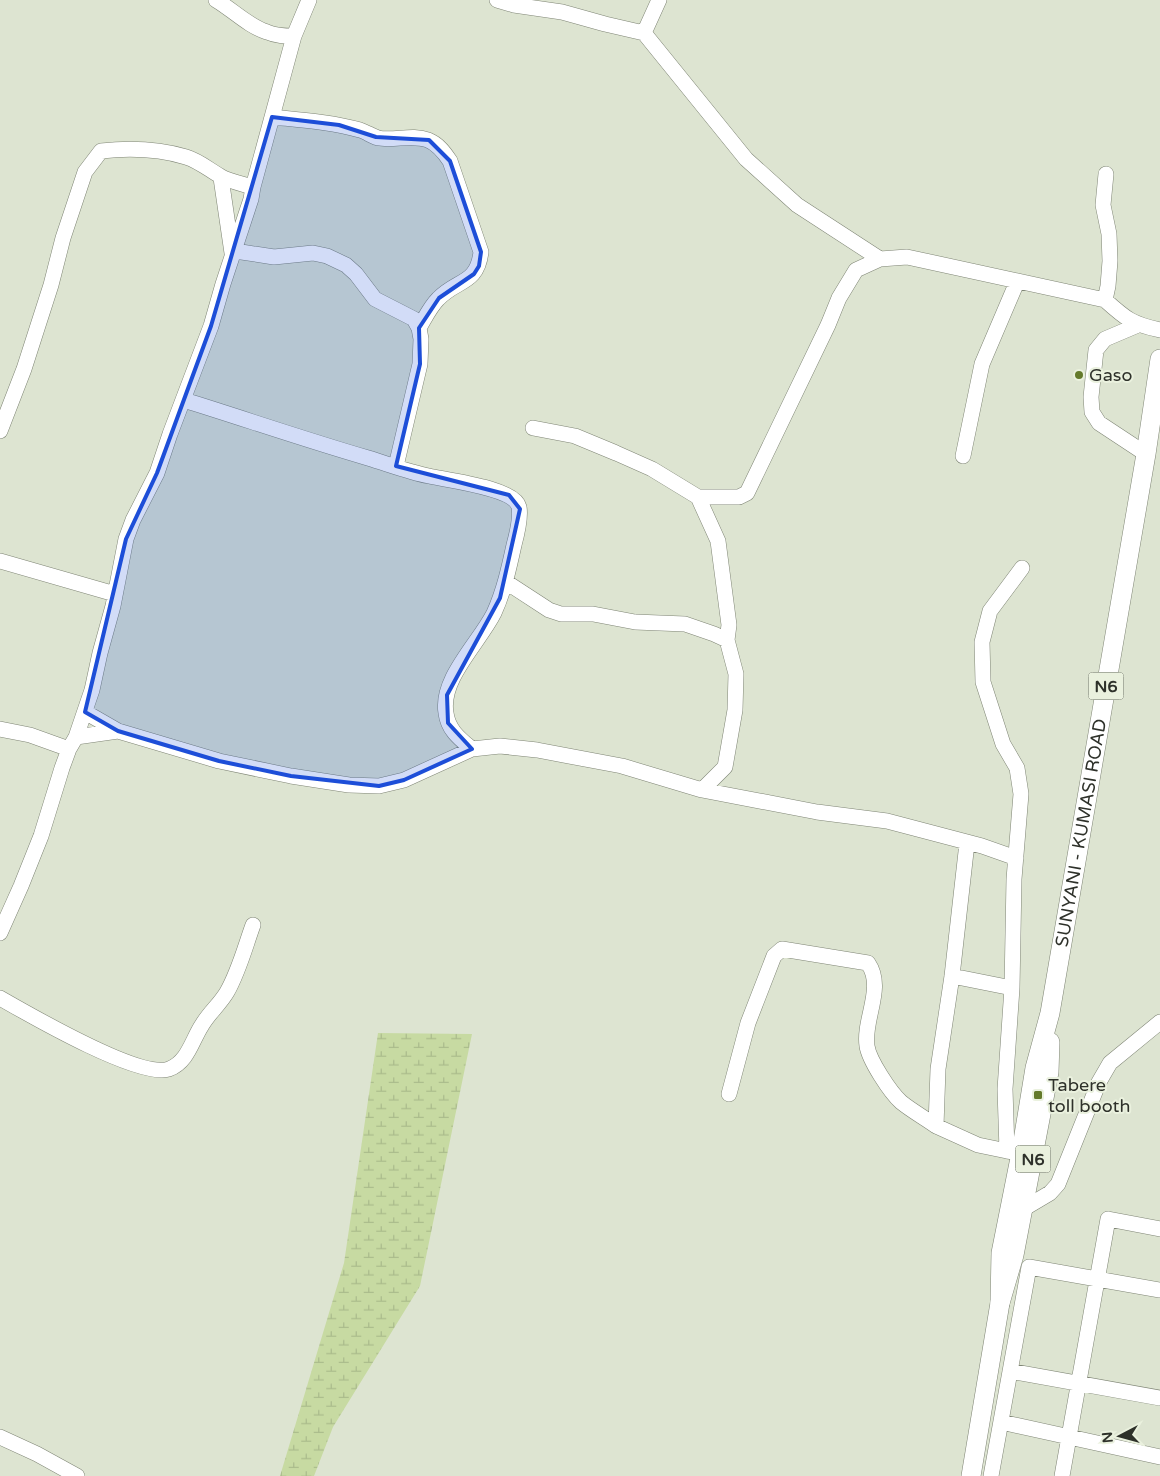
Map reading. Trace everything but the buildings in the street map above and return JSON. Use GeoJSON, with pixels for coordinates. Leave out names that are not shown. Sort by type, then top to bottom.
{"type":"FeatureCollection","features":[{"type":"Feature","properties":{"kind":"main road","name":"SUNYANI - KUMASI ROAD"},"geometry":{"type":"LineString","coordinates":[[1050,1013],[1146,454],[1160,359]]}},
{"type":"Feature","properties":{"kind":"main road","name":"N6"},"geometry":{"type":"LineString","coordinates":[[1000,1303],[1001,1253],[1014,1152],[1050,1013]]}},
{"type":"Feature","properties":{"kind":"main road","name":"N6"},"geometry":{"type":"LineString","coordinates":[[971,1476],[1000,1303],[1014,1255],[1049,1072],[1050,1013]]}},
{"type":"Feature","properties":{"kind":"street"},"geometry":{"type":"LineString","coordinates":[[0,933],[22,886],[72,743],[85,712],[115,594],[126,539],[157,472],[211,326],[251,199],[294,36],[309,0]]}},
{"type":"Feature","properties":{"kind":"street"},"geometry":{"type":"LineString","coordinates":[[497,0],[514,5],[562,12],[644,33],[746,159],[797,205],[880,259]]}},
{"type":"Feature","properties":{"kind":"street"},"geometry":{"type":"LineString","coordinates":[[644,33],[659,0]]}},
{"type":"Feature","properties":{"kind":"street"},"geometry":{"type":"LineString","coordinates":[[225,2],[243,19],[265,32],[294,36]]}},
{"type":"Feature","properties":{"kind":"street"},"geometry":{"type":"LineString","coordinates":[[272,117],[339,125],[363,130],[376,137],[393,140],[420,138],[429,140],[441,148],[450,161],[481,252],[479,266],[474,274],[439,298],[419,328]]}},
{"type":"Feature","properties":{"kind":"street"},"geometry":{"type":"LineString","coordinates":[[0,431],[24,369],[52,285],[63,238],[85,172],[101,151],[122,148],[168,152],[205,165],[221,178],[253,188]]}},
{"type":"Feature","properties":{"kind":"street"},"geometry":{"type":"LineString","coordinates":[[1105,300],[1110,261],[1109,234],[1103,205],[1106,174]]}},
{"type":"Feature","properties":{"kind":"street"},"geometry":{"type":"LineString","coordinates":[[221,178],[234,255]]}},
{"type":"Feature","properties":{"kind":"street"},"geometry":{"type":"LineString","coordinates":[[234,255],[274,257],[313,253],[327,256],[346,265],[356,274],[375,299],[414,319],[419,328],[421,339],[420,364],[396,466]]}},
{"type":"Feature","properties":{"kind":"street"},"geometry":{"type":"LineString","coordinates":[[533,428],[575,436],[616,453],[652,469],[698,497],[739,497],[747,493],[828,325],[839,298],[856,270],[880,259],[907,257],[1105,300],[1123,316],[1138,325],[1160,330]]}},
{"type":"Feature","properties":{"kind":"street"},"geometry":{"type":"LineString","coordinates":[[963,456],[982,364],[1017,282]]}},
{"type":"Feature","properties":{"kind":"street"},"geometry":{"type":"LineString","coordinates":[[1138,325],[1104,339],[1096,350],[1091,397],[1092,412],[1099,423],[1146,454]]}},
{"type":"Feature","properties":{"kind":"street"},"geometry":{"type":"LineString","coordinates":[[184,400],[427,476],[509,495],[517,501],[520,509],[516,538],[506,582],[494,612],[456,672],[447,695],[445,711],[448,723],[453,732],[472,749]]}},
{"type":"Feature","properties":{"kind":"street"},"geometry":{"type":"LineString","coordinates":[[698,497],[718,541],[729,625],[727,640],[736,674],[735,710],[725,767],[702,790]]}},
{"type":"Feature","properties":{"kind":"street"},"geometry":{"type":"LineString","coordinates":[[0,562],[115,594]]}},
{"type":"Feature","properties":{"kind":"street"},"geometry":{"type":"LineString","coordinates":[[729,1094],[748,1023],[774,956],[782,949],[868,963],[873,971],[875,982],[866,1045],[871,1061],[900,1101],[936,1126],[978,1145],[1014,1152],[1005,1089],[1012,988],[1014,879],[1021,794],[1017,768],[1003,744],[983,682],[982,642],[990,611],[1022,568]]}},
{"type":"Feature","properties":{"kind":"street"},"geometry":{"type":"LineString","coordinates":[[506,582],[549,610],[561,614],[593,614],[635,622],[685,624],[727,640]]}},
{"type":"Feature","properties":{"kind":"street"},"geometry":{"type":"LineString","coordinates":[[85,712],[118,731],[218,761],[291,776],[349,785],[379,786],[404,780],[472,749],[500,746],[537,750],[622,766],[702,790],[817,812],[887,821],[1016,858]]}},
{"type":"Feature","properties":{"kind":"street"},"geometry":{"type":"LineString","coordinates":[[0,729],[72,743],[118,731]]}},
{"type":"Feature","properties":{"kind":"street"},"geometry":{"type":"LineString","coordinates":[[936,1126],[938,1069],[952,976],[967,843]]}},
{"type":"Feature","properties":{"kind":"street"},"geometry":{"type":"LineString","coordinates":[[0,998],[45,1024],[117,1058],[151,1070],[167,1070],[176,1066],[184,1058],[202,1023],[228,992],[253,925]]}},
{"type":"Feature","properties":{"kind":"street"},"geometry":{"type":"LineString","coordinates":[[952,976],[1012,988]]}},
{"type":"Feature","properties":{"kind":"street"},"geometry":{"type":"LineString","coordinates":[[1023,1209],[1050,1193],[1058,1184],[1099,1082],[1110,1063],[1160,1022]]}},
{"type":"Feature","properties":{"kind":"street"},"geometry":{"type":"LineString","coordinates":[[1062,1476],[1108,1219],[1160,1229]]}},
{"type":"Feature","properties":{"kind":"street"},"geometry":{"type":"LineString","coordinates":[[991,1476],[1030,1267],[1160,1290]]}},
{"type":"Feature","properties":{"kind":"street"},"geometry":{"type":"LineString","coordinates":[[1010,1371],[1160,1398]]}},
{"type":"Feature","properties":{"kind":"street"},"geometry":{"type":"LineString","coordinates":[[1001,1422],[1160,1457]]}},
{"type":"Feature","properties":{"kind":"street"},"geometry":{"type":"LineString","coordinates":[[0,1437],[37,1454],[77,1476]]}},
{"type":"Feature","properties":{"kind":"highlighted area"},"geometry":{"type":"Polygon","coordinates":[[[272,117],[339,125],[376,137],[429,140],[450,161],[481,252],[479,266],[474,274],[439,298],[419,328],[420,364],[396,466],[509,495],[520,509],[500,598],[447,695],[448,723],[472,749],[404,780],[379,786],[291,776],[219,761],[118,731],[85,712],[126,539],[157,473],[211,326],[272,117]]]}},
{"type":"Feature","properties":{"kind":"green space"},"geometry":{"type":"Polygon","coordinates":[[[378,1033],[472,1034],[420,1286],[333,1427],[314,1476],[280,1476],[344,1263],[378,1033]]]}},
{"type":"Feature","properties":{"kind":"place","name":"Gaso"},"geometry":{"type":"Point","coordinates":[1079,375]}},
{"type":"Feature","properties":{"kind":"place","name":"Tabere toll booth"},"geometry":{"type":"Point","coordinates":[1038,1095]}}]}
